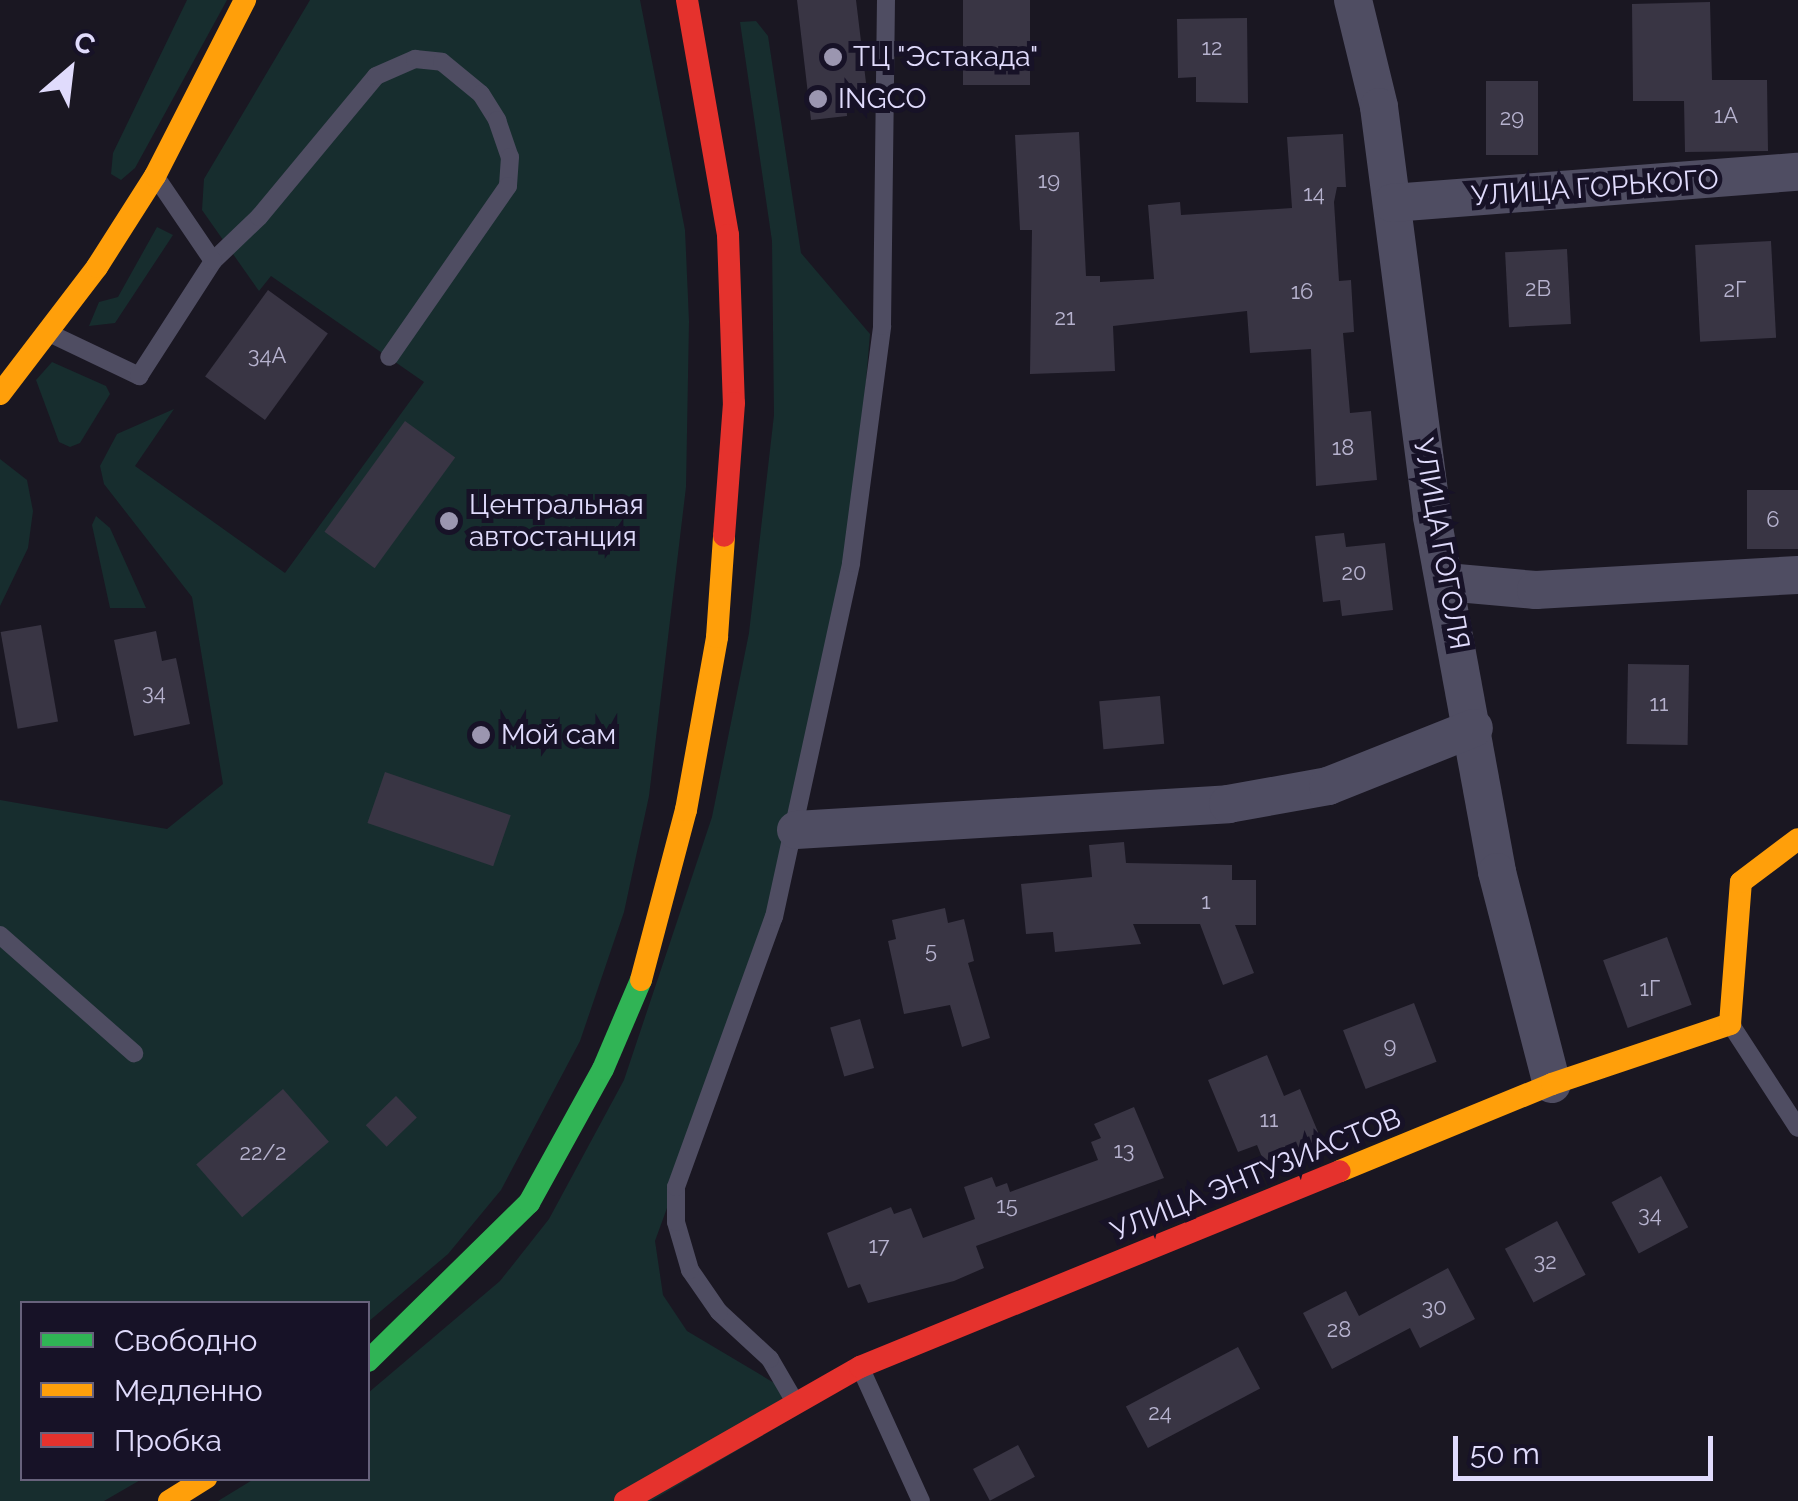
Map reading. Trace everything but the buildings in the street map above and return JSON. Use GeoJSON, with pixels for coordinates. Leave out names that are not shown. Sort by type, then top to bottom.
{"type":"FeatureCollection","features":[{"type":"Feature","properties":{"kind":"street"},"geometry":{"type":"LineString","coordinates":[[0,394],[155,176],[246,0]]}},
{"type":"Feature","properties":{"kind":"street"},"geometry":{"type":"LineString","coordinates":[[370,1360],[529,1203],[603,1069],[642,980],[686,810],[717,637],[734,403],[728,234],[687,0]]}},
{"type":"Feature","properties":{"kind":"street","name":"УЛИЦА ГОГОЛЯ"},"geometry":{"type":"LineString","coordinates":[[1352,0],[1380,107],[1446,582],[1497,872],[1552,1084]]}},
{"type":"Feature","properties":{"kind":"street","name":"УЛИЦА ГОРЬКОГО"},"geometry":{"type":"LineString","coordinates":[[1392,203],[1798,172]]}},
{"type":"Feature","properties":{"kind":"street"},"geometry":{"type":"LineString","coordinates":[[1446,582],[1536,590],[1798,575]]}},
{"type":"Feature","properties":{"kind":"street"},"geometry":{"type":"LineString","coordinates":[[796,830],[1228,804],[1328,786],[1474,728]]}},
{"type":"Feature","properties":{"kind":"street"},"geometry":{"type":"LineString","coordinates":[[1730,1024],[1742,882],[1798,839]]}},
{"type":"Feature","properties":{"kind":"street","name":"УЛИЦА ЭНТУЗИАСТОВ"},"geometry":{"type":"LineString","coordinates":[[626,1501],[860,1366],[1552,1084],[1730,1024]]}},
{"type":"Feature","properties":{"kind":"street"},"geometry":{"type":"LineString","coordinates":[[169,1501],[201,1481]]}},
{"type":"Feature","properties":{"kind":"lane"},"geometry":{"type":"LineString","coordinates":[[796,1404],[770,1360],[720,1312],[690,1270],[676,1222],[676,1187],[768,936],[796,830],[851,563],[882,326],[886,0]]}},
{"type":"Feature","properties":{"kind":"lane"},"geometry":{"type":"LineString","coordinates":[[46,331],[139,376],[214,261],[259,217],[376,76],[415,59],[442,62],[481,94],[496,120],[510,158],[508,186],[389,358]]}},
{"type":"Feature","properties":{"kind":"lane"},"geometry":{"type":"LineString","coordinates":[[155,176],[214,261]]}},
{"type":"Feature","properties":{"kind":"lane"},"geometry":{"type":"LineString","coordinates":[[0,935],[134,1053]]}},
{"type":"Feature","properties":{"kind":"lane"},"geometry":{"type":"LineString","coordinates":[[1730,1024],[1798,1128]]}},
{"type":"Feature","properties":{"kind":"lane"},"geometry":{"type":"LineString","coordinates":[[860,1366],[921,1501]]}},
{"type":"Feature","properties":{"kind":"green space"},"geometry":{"type":"Polygon","coordinates":[[[187,0],[227,0],[135,168],[121,180],[111,174],[113,153],[187,0]]]}},
{"type":"Feature","properties":{"kind":"green space"},"geometry":{"type":"Polygon","coordinates":[[[310,0],[640,0],[685,230],[689,321],[686,487],[649,796],[624,912],[580,1041],[501,1190],[448,1254],[370,1320],[370,1301],[20,1301],[20,1481],[139,1481],[104,1501],[0,1501],[0,800],[167,829],[223,784],[192,597],[104,484],[100,466],[117,434],[174,409],[135,466],[285,573],[424,382],[271,276],[259,291],[202,210],[204,179],[310,0]]]}},
{"type":"Feature","properties":{"kind":"green space"},"geometry":{"type":"Polygon","coordinates":[[[756,21],[768,36],[801,253],[870,334],[856,500],[774,914],[655,1241],[663,1295],[687,1331],[813,1406],[651,1501],[218,1501],[251,1481],[370,1481],[370,1391],[500,1281],[549,1219],[624,1080],[712,817],[749,633],[774,415],[772,241],[740,22],[756,21]]]}},
{"type":"Feature","properties":{"kind":"green space"},"geometry":{"type":"Polygon","coordinates":[[[157,227],[173,235],[115,323],[89,326],[99,302],[118,297],[157,227]]]}},
{"type":"Feature","properties":{"kind":"green space"},"geometry":{"type":"Polygon","coordinates":[[[52,362],[106,386],[110,394],[80,443],[70,447],[59,442],[36,380],[52,362]]]}},
{"type":"Feature","properties":{"kind":"green space"},"geometry":{"type":"Polygon","coordinates":[[[0,459],[27,480],[33,511],[28,548],[0,606],[0,459]]]}},
{"type":"Feature","properties":{"kind":"green space"},"geometry":{"type":"Polygon","coordinates":[[[96,516],[110,528],[146,608],[110,608],[92,525],[96,516]]]}},
{"type":"Feature","properties":{"kind":"traffic: fast"},"geometry":{"type":"LineString","coordinates":[[370,1359],[529,1203],[603,1069],[641,980]]}},
{"type":"Feature","properties":{"kind":"traffic: slow"},"geometry":{"type":"LineString","coordinates":[[0,394],[97,267],[155,176],[245,0]]}},
{"type":"Feature","properties":{"kind":"traffic: slow"},"geometry":{"type":"LineString","coordinates":[[641,980],[686,810],[717,637],[724,536]]}},
{"type":"Feature","properties":{"kind":"traffic: slow"},"geometry":{"type":"LineString","coordinates":[[1340,1171],[1552,1084],[1730,1024],[1741,882],[1798,839]]}},
{"type":"Feature","properties":{"kind":"traffic: slow"},"geometry":{"type":"LineString","coordinates":[[169,1501],[201,1481]]}},
{"type":"Feature","properties":{"kind":"traffic: jam"},"geometry":{"type":"LineString","coordinates":[[687,0],[728,235],[734,403],[724,536]]}},
{"type":"Feature","properties":{"kind":"traffic: jam"},"geometry":{"type":"LineString","coordinates":[[625,1501],[860,1367],[1340,1171]]}},
{"type":"Feature","properties":{"kind":"place","name":"ТЦ \"Эстакада\""},"geometry":{"type":"Point","coordinates":[833,57]}},
{"type":"Feature","properties":{"kind":"place","name":"INGCO"},"geometry":{"type":"Point","coordinates":[818,99]}},
{"type":"Feature","properties":{"kind":"place","name":"Центральная автостанция"},"geometry":{"type":"Point","coordinates":[449,521]}},
{"type":"Feature","properties":{"kind":"place","name":"Мой сам"},"geometry":{"type":"Point","coordinates":[481,735]}}]}
